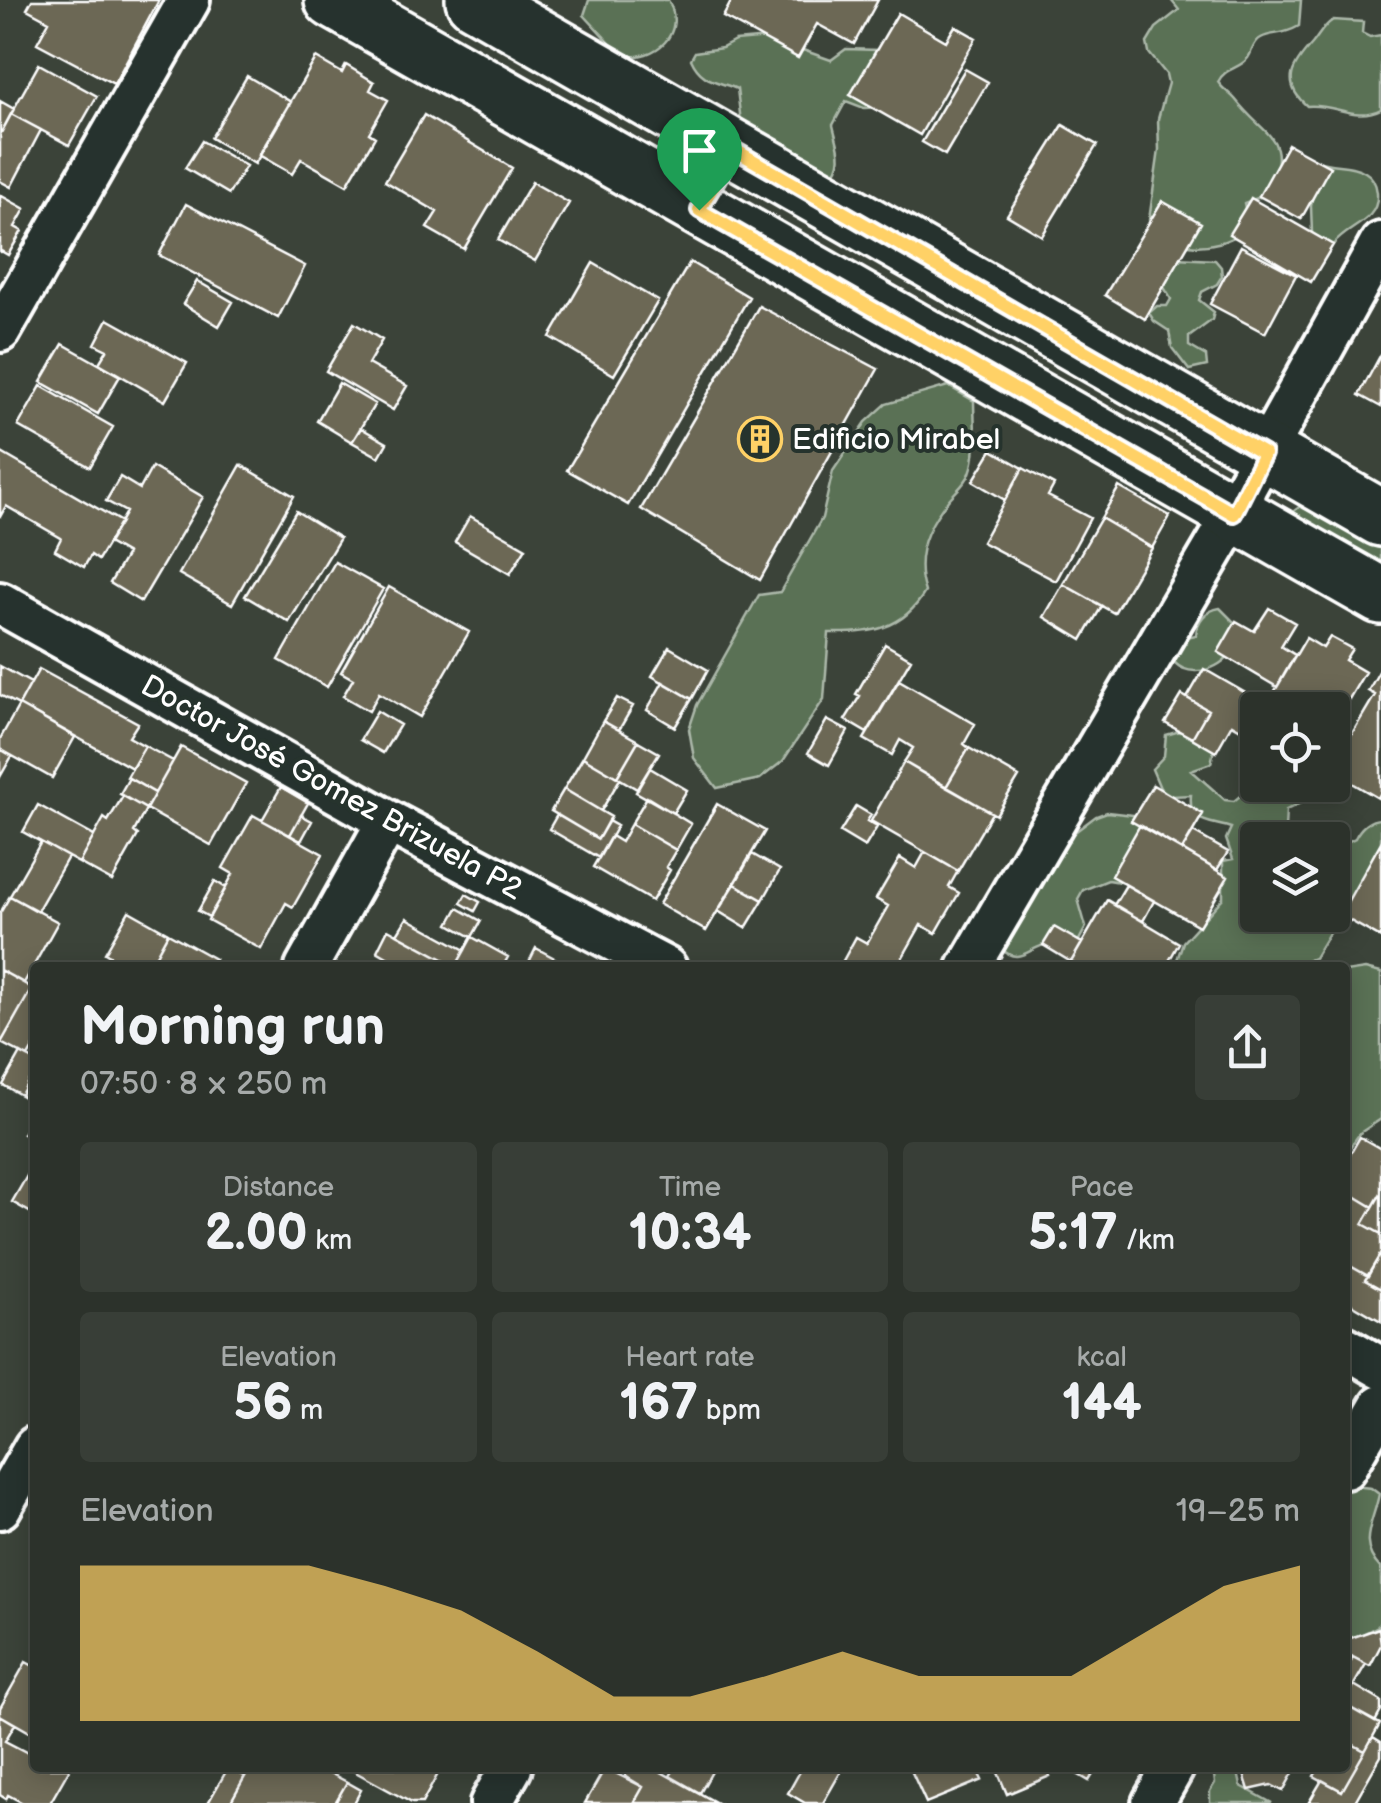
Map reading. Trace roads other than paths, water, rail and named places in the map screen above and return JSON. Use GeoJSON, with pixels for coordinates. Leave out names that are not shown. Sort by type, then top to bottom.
{"type":"FeatureCollection","features":[{"type":"Feature","properties":{"kind":"main road"},"geometry":{"type":"LineString","coordinates":[[333,0],[1381,596]]}},
{"type":"Feature","properties":{"kind":"main road"},"geometry":{"type":"LineString","coordinates":[[506,8],[735,150],[1381,518]]}},
{"type":"Feature","properties":{"kind":"main road"},"geometry":{"type":"LineString","coordinates":[[699,210],[735,150]]}},
{"type":"Feature","properties":{"kind":"street"},"geometry":{"type":"LineString","coordinates":[[0,330],[189,0]]}},
{"type":"Feature","properties":{"kind":"street"},"geometry":{"type":"LineString","coordinates":[[972,962],[1234,514],[1381,243]]}},
{"type":"Feature","properties":{"kind":"street","name":"Doctor José Gomez Brizuela P2"},"geometry":{"type":"LineString","coordinates":[[0,602],[388,821],[655,962]]}},
{"type":"Feature","properties":{"kind":"street"},"geometry":{"type":"LineString","coordinates":[[309,962],[388,821]]}},
{"type":"Feature","properties":{"kind":"street"},"geometry":{"type":"LineString","coordinates":[[1350,1351],[1381,1368]]}},
{"type":"Feature","properties":{"kind":"street"},"geometry":{"type":"LineString","coordinates":[[1350,1459],[1381,1406]]}},
{"type":"Feature","properties":{"kind":"street"},"geometry":{"type":"LineString","coordinates":[[0,1508],[30,1455]]}},
{"type":"Feature","properties":{"kind":"street"},"geometry":{"type":"LineString","coordinates":[[491,1803],[509,1772]]}},
{"type":"Feature","properties":{"kind":"place","name":"Edificio Mirabel"},"geometry":{"type":"Point","coordinates":[760,439]}}]}
